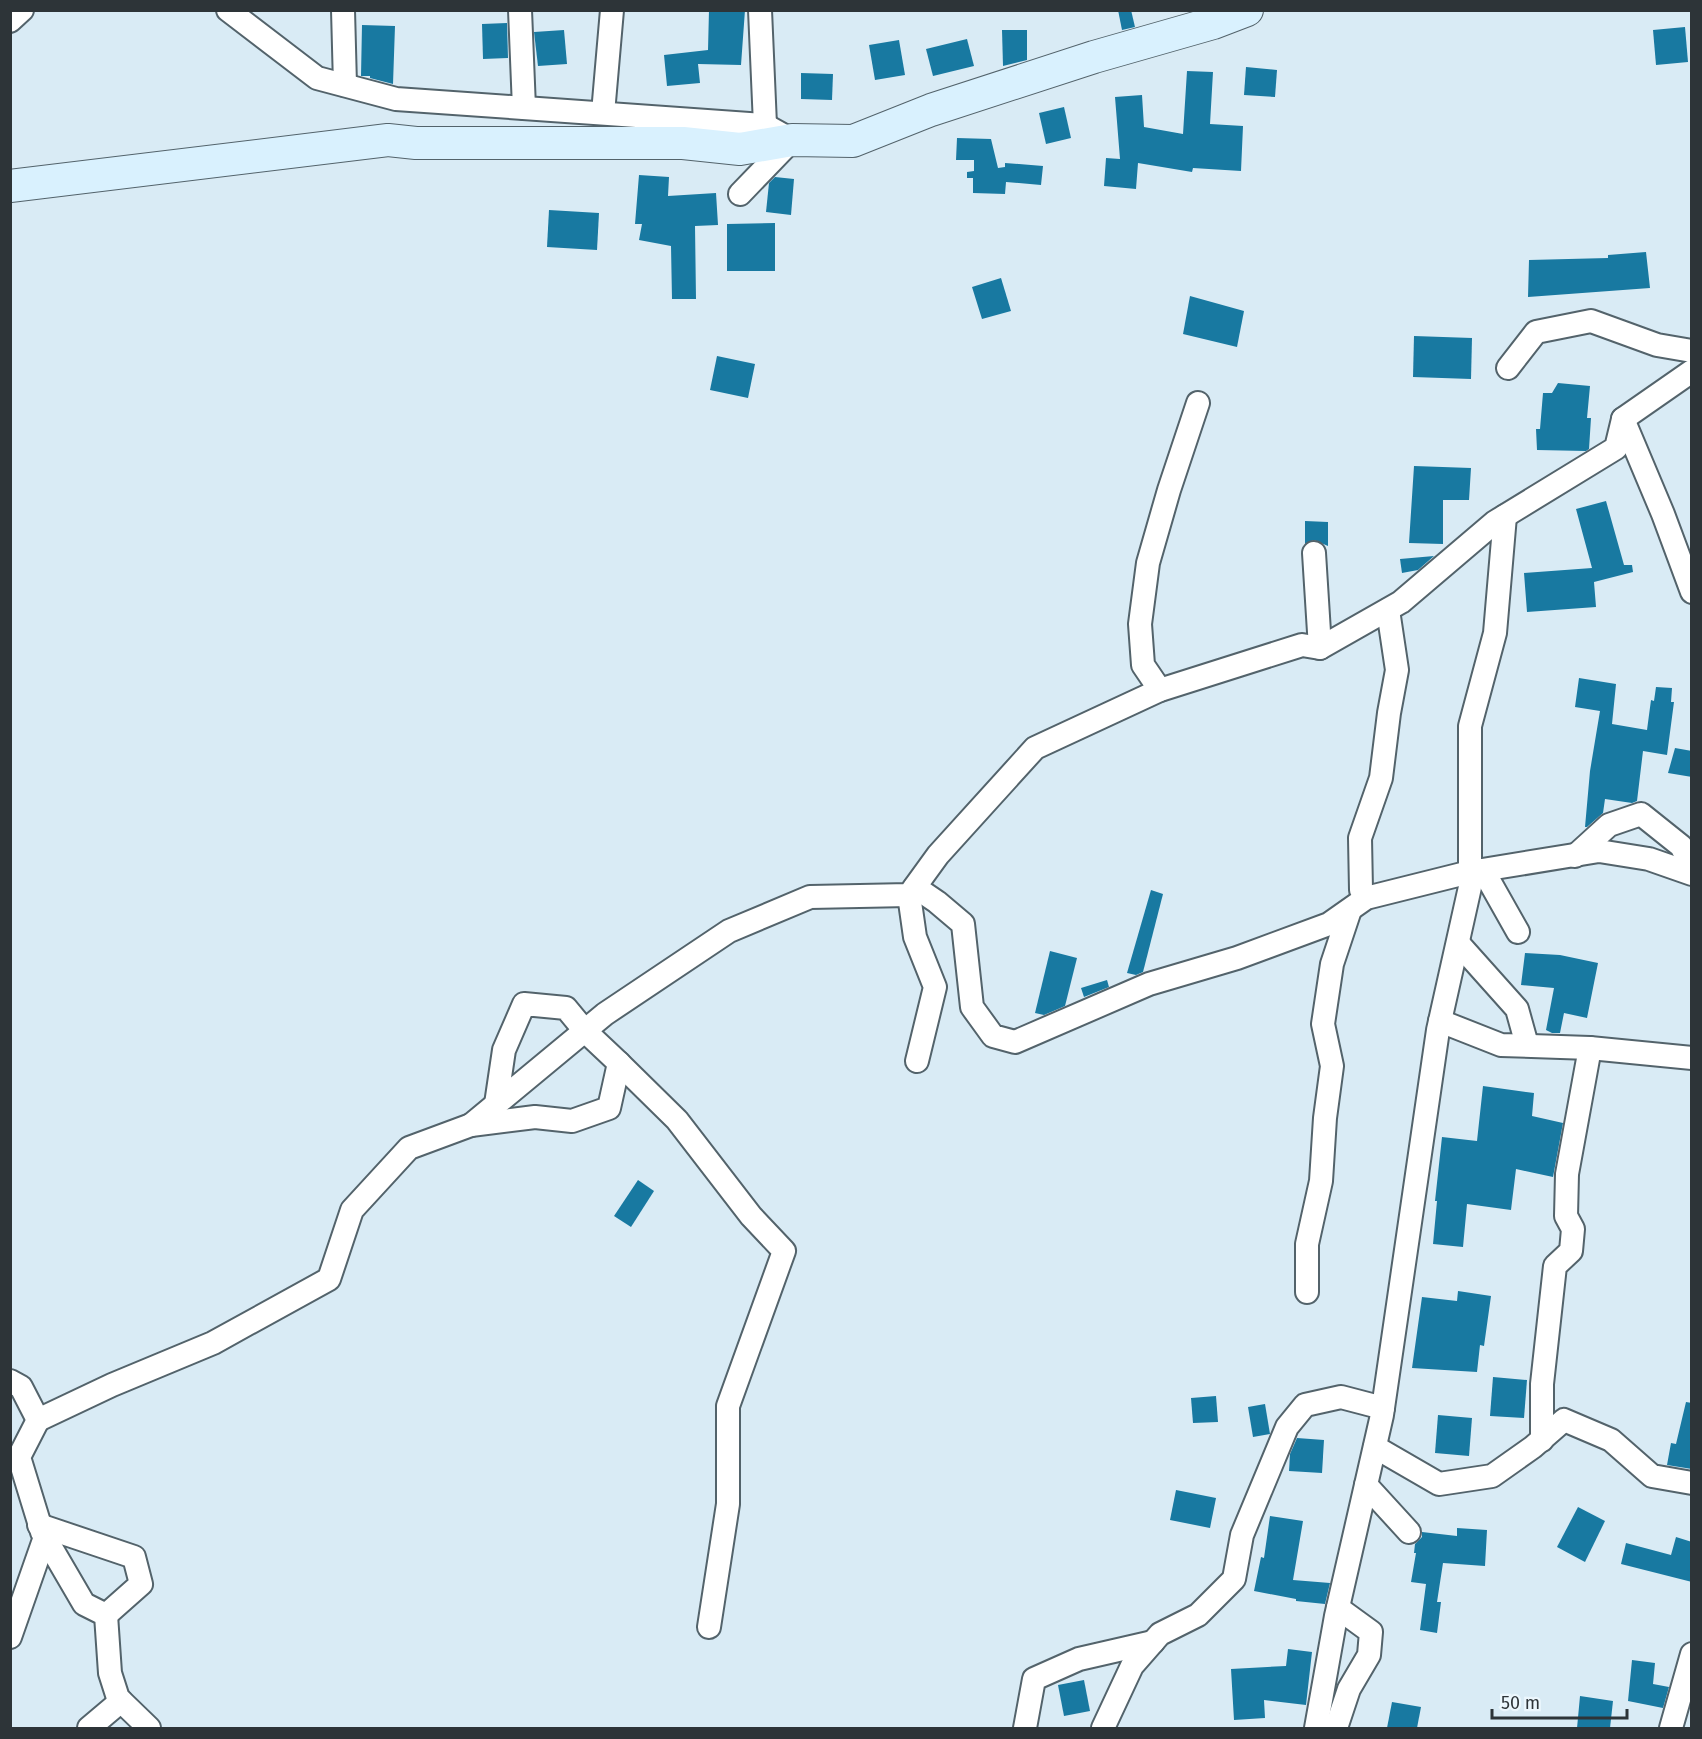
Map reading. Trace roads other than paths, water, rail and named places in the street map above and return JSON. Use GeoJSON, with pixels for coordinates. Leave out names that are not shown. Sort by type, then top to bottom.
{"type":"FeatureCollection","features":[{"type":"Feature","properties":{"kind":"street"},"geometry":{"type":"LineString","coordinates":[[10,21],[22,10]]}},
{"type":"Feature","properties":{"kind":"street"},"geometry":{"type":"LineString","coordinates":[[228,10],[317,78],[396,99],[765,125],[792,140]]}},
{"type":"Feature","properties":{"kind":"street"},"geometry":{"type":"LineString","coordinates":[[343,10],[345,85]]}},
{"type":"Feature","properties":{"kind":"street"},"geometry":{"type":"LineString","coordinates":[[520,10],[524,108]]}},
{"type":"Feature","properties":{"kind":"street"},"geometry":{"type":"LineString","coordinates":[[603,113],[612,10]]}},
{"type":"Feature","properties":{"kind":"street"},"geometry":{"type":"LineString","coordinates":[[760,10],[765,125]]}},
{"type":"Feature","properties":{"kind":"street"},"geometry":{"type":"LineString","coordinates":[[10,186],[388,140],[416,143],[683,143],[740,149],[792,140],[853,141],[953,103],[1094,57],[1213,23],[1247,10]]}},
{"type":"Feature","properties":{"kind":"street"},"geometry":{"type":"LineString","coordinates":[[740,194],[792,140]]}},
{"type":"Feature","properties":{"kind":"street"},"geometry":{"type":"LineString","coordinates":[[1508,368],[1536,332],[1591,321],[1657,345],[1692,351]]}},
{"type":"Feature","properties":{"kind":"street"},"geometry":{"type":"LineString","coordinates":[[917,1061],[935,987],[915,937],[912,891],[938,855],[1035,748],[1160,690],[1302,645],[1320,648],[1388,610],[1401,602],[1495,522],[1617,448],[1623,419],[1692,371]]}},
{"type":"Feature","properties":{"kind":"street"},"geometry":{"type":"LineString","coordinates":[[1160,690],[1143,665],[1140,624],[1148,563],[1198,403]]}},
{"type":"Feature","properties":{"kind":"street"},"geometry":{"type":"LineString","coordinates":[[1623,419],[1663,514],[1692,592]]}},
{"type":"Feature","properties":{"kind":"street"},"geometry":{"type":"LineString","coordinates":[[1316,1728],[1338,1608],[1383,1408],[1440,1021],[1470,887],[1477,871],[1470,726],[1495,633],[1505,516]]}},
{"type":"Feature","properties":{"kind":"street"},"geometry":{"type":"LineString","coordinates":[[1314,553],[1320,648]]}},
{"type":"Feature","properties":{"kind":"street"},"geometry":{"type":"LineString","coordinates":[[1307,1292],[1307,1244],[1321,1181],[1325,1118],[1332,1066],[1323,1024],[1332,964],[1358,904],[1359,838],[1381,778],[1397,670],[1388,610]]}},
{"type":"Feature","properties":{"kind":"street"},"geometry":{"type":"LineString","coordinates":[[1575,856],[1609,825],[1641,814],[1682,846],[1692,867]]}},
{"type":"Feature","properties":{"kind":"street"},"geometry":{"type":"LineString","coordinates":[[471,1125],[605,1014],[729,931],[810,897],[912,891],[937,902],[963,924],[972,1008],[993,1036],[1015,1042],[1149,984],[1237,958],[1329,924],[1358,904],[1477,871],[1599,852],[1649,859],[1692,874]]}},
{"type":"Feature","properties":{"kind":"street"},"geometry":{"type":"LineString","coordinates":[[1477,871],[1518,932]]}},
{"type":"Feature","properties":{"kind":"street"},"geometry":{"type":"LineString","coordinates":[[1458,943],[1517,1009],[1527,1045]]}},
{"type":"Feature","properties":{"kind":"street"},"geometry":{"type":"LineString","coordinates":[[496,1104],[504,1050],[524,1004],[566,1008],[585,1031],[677,1120],[751,1216],[784,1251],[729,1406],[728,1504],[709,1627]]}},
{"type":"Feature","properties":{"kind":"street"},"geometry":{"type":"LineString","coordinates":[[1440,1021],[1501,1045],[1590,1048],[1692,1058]]}},
{"type":"Feature","properties":{"kind":"street"},"geometry":{"type":"LineString","coordinates":[[1542,1440],[1542,1384],[1555,1266],[1570,1251],[1572,1229],[1566,1216],[1567,1174],[1590,1048]]}},
{"type":"Feature","properties":{"kind":"street"},"geometry":{"type":"LineString","coordinates":[[106,1615],[84,1604],[42,1531],[19,1457],[38,1420],[112,1384],[213,1343],[329,1278],[352,1210],[409,1148],[471,1125],[535,1117],[572,1121],[609,1108],[619,1063]]}},
{"type":"Feature","properties":{"kind":"street"},"geometry":{"type":"LineString","coordinates":[[10,1381],[21,1387],[38,1420]]}},
{"type":"Feature","properties":{"kind":"street"},"geometry":{"type":"LineString","coordinates":[[1103,1728],[1132,1666],[1153,1642],[1161,1634],[1198,1616],[1234,1579],[1242,1535],[1287,1427],[1305,1405],[1341,1397],[1383,1408]]}},
{"type":"Feature","properties":{"kind":"street"},"geometry":{"type":"LineString","coordinates":[[1375,1447],[1439,1484],[1492,1476],[1542,1440],[1564,1420],[1611,1440],[1652,1476],[1692,1483]]}},
{"type":"Feature","properties":{"kind":"street"},"geometry":{"type":"LineString","coordinates":[[1366,1485],[1409,1532]]}},
{"type":"Feature","properties":{"kind":"street"},"geometry":{"type":"LineString","coordinates":[[42,1531],[134,1557],[141,1584],[106,1615]]}},
{"type":"Feature","properties":{"kind":"street"},"geometry":{"type":"LineString","coordinates":[[10,1637],[42,1531]]}},
{"type":"Feature","properties":{"kind":"street"},"geometry":{"type":"LineString","coordinates":[[1336,1728],[1348,1689],[1370,1655],[1371,1632],[1338,1608]]}},
{"type":"Feature","properties":{"kind":"street"},"geometry":{"type":"LineString","coordinates":[[106,1615],[110,1673],[118,1698],[149,1728]]}},
{"type":"Feature","properties":{"kind":"street"},"geometry":{"type":"LineString","coordinates":[[1025,1728],[1034,1679],[1079,1659],[1153,1642]]}},
{"type":"Feature","properties":{"kind":"street"},"geometry":{"type":"LineString","coordinates":[[1671,1728],[1692,1654]]}},
{"type":"Feature","properties":{"kind":"street"},"geometry":{"type":"LineString","coordinates":[[89,1728],[121,1701]]}}]}
